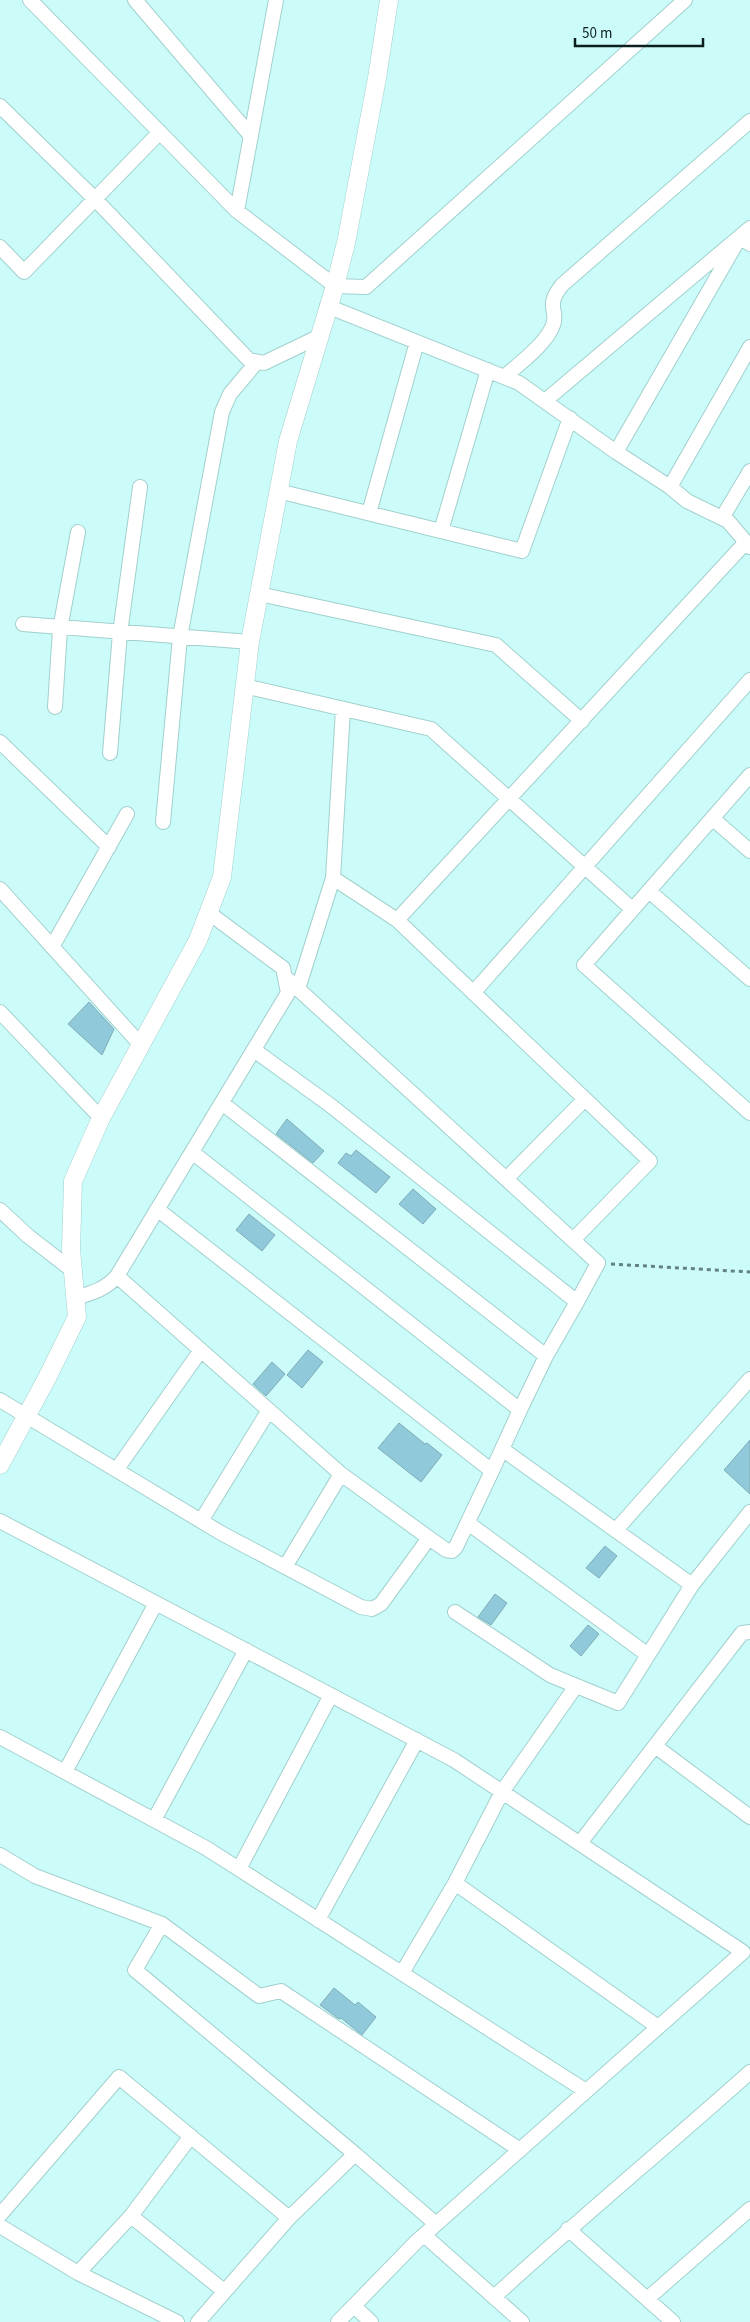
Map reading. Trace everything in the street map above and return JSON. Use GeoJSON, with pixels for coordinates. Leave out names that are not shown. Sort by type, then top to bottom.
{"type":"FeatureCollection","features":[{"type":"Feature","properties":{"kind":"street"},"geometry":{"type":"LineString","coordinates":[[30,0],[237,211],[335,286],[366,287],[685,0]]}},
{"type":"Feature","properties":{"kind":"street"},"geometry":{"type":"LineString","coordinates":[[135,0],[251,136]]}},
{"type":"Feature","properties":{"kind":"street"},"geometry":{"type":"LineString","coordinates":[[237,211],[276,0]]}},
{"type":"Feature","properties":{"kind":"street"},"geometry":{"type":"LineString","coordinates":[[0,1465],[77,1317],[70,1249],[73,1181],[101,1118],[198,940],[222,877],[250,642],[278,491],[288,441],[327,306],[335,286],[346,243],[375,88],[388,0]]}},
{"type":"Feature","properties":{"kind":"street"},"geometry":{"type":"LineString","coordinates":[[0,106],[95,199],[250,360],[256,363],[264,363],[318,337]]}},
{"type":"Feature","properties":{"kind":"street"},"geometry":{"type":"LineString","coordinates":[[504,377],[549,334],[554,324],[553,296],[562,285],[750,121]]}},
{"type":"Feature","properties":{"kind":"street"},"geometry":{"type":"LineString","coordinates":[[0,247],[24,272],[160,132]]}},
{"type":"Feature","properties":{"kind":"street"},"geometry":{"type":"LineString","coordinates":[[546,400],[747,236]]}},
{"type":"Feature","properties":{"kind":"street"},"geometry":{"type":"LineString","coordinates":[[616,452],[747,236]]}},
{"type":"Feature","properties":{"kind":"street"},"geometry":{"type":"LineString","coordinates":[[327,306],[520,383],[616,452],[670,487],[686,501],[728,521],[748,545],[508,799],[397,920]]}},
{"type":"Feature","properties":{"kind":"street"},"geometry":{"type":"LineString","coordinates":[[369,513],[417,342]]}},
{"type":"Feature","properties":{"kind":"street"},"geometry":{"type":"LineString","coordinates":[[670,487],[750,347]]}},
{"type":"Feature","properties":{"kind":"street"},"geometry":{"type":"LineString","coordinates":[[163,822],[180,637],[222,412],[230,394],[256,363]]}},
{"type":"Feature","properties":{"kind":"street"},"geometry":{"type":"LineString","coordinates":[[441,531],[488,370]]}},
{"type":"Feature","properties":{"kind":"street"},"geometry":{"type":"LineString","coordinates":[[278,491],[522,551],[570,418]]}},
{"type":"Feature","properties":{"kind":"street"},"geometry":{"type":"LineString","coordinates":[[722,518],[750,471]]}},
{"type":"Feature","properties":{"kind":"street"},"geometry":{"type":"LineString","coordinates":[[110,753],[120,633],[140,487]]}},
{"type":"Feature","properties":{"kind":"street"},"geometry":{"type":"LineString","coordinates":[[55,707],[60,628],[78,532]]}},
{"type":"Feature","properties":{"kind":"street"},"geometry":{"type":"LineString","coordinates":[[259,594],[496,645],[582,721]]}},
{"type":"Feature","properties":{"kind":"street"},"geometry":{"type":"LineString","coordinates":[[23,624],[250,642]]}},
{"type":"Feature","properties":{"kind":"street"},"geometry":{"type":"LineString","coordinates":[[473,993],[750,680]]}},
{"type":"Feature","properties":{"kind":"street"},"geometry":{"type":"LineString","coordinates":[[244,686],[431,729],[632,909]]}},
{"type":"Feature","properties":{"kind":"street"},"geometry":{"type":"LineString","coordinates":[[298,989],[333,878],[343,709]]}},
{"type":"Feature","properties":{"kind":"street"},"geometry":{"type":"LineString","coordinates":[[0,742],[109,847]]}},
{"type":"Feature","properties":{"kind":"street"},"geometry":{"type":"LineString","coordinates":[[750,775],[584,965],[750,1113]]}},
{"type":"Feature","properties":{"kind":"street"},"geometry":{"type":"LineString","coordinates":[[52,947],[127,814]]}},
{"type":"Feature","properties":{"kind":"street"},"geometry":{"type":"LineString","coordinates":[[712,818],[750,851]]}},
{"type":"Feature","properties":{"kind":"street"},"geometry":{"type":"LineString","coordinates":[[333,878],[397,920],[650,1161],[573,1240]]}},
{"type":"Feature","properties":{"kind":"street"},"geometry":{"type":"LineString","coordinates":[[0,889],[140,1044]]}},
{"type":"Feature","properties":{"kind":"street"},"geometry":{"type":"LineString","coordinates":[[649,891],[750,979]]}},
{"type":"Feature","properties":{"kind":"street"},"geometry":{"type":"LineString","coordinates":[[75,1298],[100,1290],[110,1284],[117,1276],[288,994],[283,968],[208,913]]}},
{"type":"Feature","properties":{"kind":"street"},"geometry":{"type":"LineString","coordinates":[[117,1276],[342,1474],[446,1550],[452,1551],[456,1547],[546,1356],[598,1263],[285,977]]}},
{"type":"Feature","properties":{"kind":"street"},"geometry":{"type":"LineString","coordinates":[[0,1012],[101,1118]]}},
{"type":"Feature","properties":{"kind":"street"},"geometry":{"type":"LineString","coordinates":[[254,1050],[330,1105],[577,1302]]}},
{"type":"Feature","properties":{"kind":"street"},"geometry":{"type":"LineString","coordinates":[[506,1179],[585,1099]]}},
{"type":"Feature","properties":{"kind":"street"},"geometry":{"type":"LineString","coordinates":[[222,1102],[546,1356]]}},
{"type":"Feature","properties":{"kind":"street"},"geometry":{"type":"LineString","coordinates":[[192,1152],[520,1410]]}},
{"type":"Feature","properties":{"kind":"street"},"geometry":{"type":"LineString","coordinates":[[157,1209],[492,1471]]}},
{"type":"Feature","properties":{"kind":"street"},"geometry":{"type":"LineString","coordinates":[[0,1210],[28,1236],[72,1270]]}},
{"type":"Feature","properties":{"kind":"street"},"geometry":{"type":"LineString","coordinates":[[117,1470],[201,1350]]}},
{"type":"Feature","properties":{"kind":"street"},"geometry":{"type":"LineString","coordinates":[[616,1530],[750,1379]]}},
{"type":"Feature","properties":{"kind":"street"},"geometry":{"type":"LineString","coordinates":[[0,1400],[201,1521],[361,1607],[372,1609],[381,1604],[429,1538]]}},
{"type":"Feature","properties":{"kind":"street"},"geometry":{"type":"LineString","coordinates":[[201,1521],[269,1410]]}},
{"type":"Feature","properties":{"kind":"street"},"geometry":{"type":"LineString","coordinates":[[502,1449],[692,1585]]}},
{"type":"Feature","properties":{"kind":"street"},"geometry":{"type":"LineString","coordinates":[[285,1567],[342,1474]]}},
{"type":"Feature","properties":{"kind":"street"},"geometry":{"type":"LineString","coordinates":[[455,1612],[550,1675],[618,1703],[692,1585],[750,1512]]}},
{"type":"Feature","properties":{"kind":"street"},"geometry":{"type":"LineString","coordinates":[[0,1521],[454,1760],[742,1952],[436,2224],[338,2322]]}},
{"type":"Feature","properties":{"kind":"street"},"geometry":{"type":"LineString","coordinates":[[468,1523],[648,1655]]}},
{"type":"Feature","properties":{"kind":"street"},"geometry":{"type":"LineString","coordinates":[[65,1772],[156,1603]]}},
{"type":"Feature","properties":{"kind":"street"},"geometry":{"type":"LineString","coordinates":[[580,1843],[742,1633],[750,1632]]}},
{"type":"Feature","properties":{"kind":"street"},"geometry":{"type":"LineString","coordinates":[[154,1820],[246,1650]]}},
{"type":"Feature","properties":{"kind":"street"},"geometry":{"type":"LineString","coordinates":[[402,1973],[455,1883],[502,1792],[576,1686]]}},
{"type":"Feature","properties":{"kind":"street"},"geometry":{"type":"LineString","coordinates":[[239,1869],[331,1695]]}},
{"type":"Feature","properties":{"kind":"street"},"geometry":{"type":"LineString","coordinates":[[0,1737],[206,1848],[586,2091]]}},
{"type":"Feature","properties":{"kind":"street"},"geometry":{"type":"LineString","coordinates":[[318,1920],[417,1740]]}},
{"type":"Feature","properties":{"kind":"street"},"geometry":{"type":"LineString","coordinates":[[655,1746],[750,1817]]}},
{"type":"Feature","properties":{"kind":"street"},"geometry":{"type":"LineString","coordinates":[[0,1855],[35,1876],[162,1924],[259,1996],[281,1991],[520,2150]]}},
{"type":"Feature","properties":{"kind":"street"},"geometry":{"type":"LineString","coordinates":[[455,1883],[658,2027]]}},
{"type":"Feature","properties":{"kind":"street"},"geometry":{"type":"LineString","coordinates":[[162,1924],[135,1970],[436,2224]]}},
{"type":"Feature","properties":{"kind":"street"},"geometry":{"type":"LineString","coordinates":[[494,2296],[568,2229],[665,2148],[750,2072]]}},
{"type":"Feature","properties":{"kind":"street"},"geometry":{"type":"LineString","coordinates":[[0,2215],[119,2077],[288,2218]]}},
{"type":"Feature","properties":{"kind":"street"},"geometry":{"type":"LineString","coordinates":[[78,2273],[131,2216],[190,2136]]}},
{"type":"Feature","properties":{"kind":"street"},"geometry":{"type":"LineString","coordinates":[[198,2322],[288,2218],[355,2154]]}},
{"type":"Feature","properties":{"kind":"street"},"geometry":{"type":"LineString","coordinates":[[647,2299],[750,2208]]}},
{"type":"Feature","properties":{"kind":"street"},"geometry":{"type":"LineString","coordinates":[[131,2216],[224,2292]]}},
{"type":"Feature","properties":{"kind":"street"},"geometry":{"type":"LineString","coordinates":[[0,2226],[78,2273],[177,2322]]}},
{"type":"Feature","properties":{"kind":"street"},"geometry":{"type":"LineString","coordinates":[[568,2229],[673,2322]]}},
{"type":"Feature","properties":{"kind":"street"},"geometry":{"type":"LineString","coordinates":[[424,2235],[522,2322]]}},
{"type":"Feature","properties":{"kind":"street"},"geometry":{"type":"LineString","coordinates":[[354,2306],[371,2322]]}},
{"type":"Feature","properties":{"kind":"path"},"geometry":{"type":"LineString","coordinates":[[598,1263],[750,1272]]}},
{"type":"Feature","properties":{"kind":"building"},"geometry":{"type":"Polygon","coordinates":[[[89,1002],[114,1029],[102,1055],[68,1024],[89,1002]]]}},
{"type":"Feature","properties":{"kind":"building"},"geometry":{"type":"Polygon","coordinates":[[[287,1119],[324,1151],[313,1163],[276,1134],[287,1119]]]}},
{"type":"Feature","properties":{"kind":"building"},"geometry":{"type":"Polygon","coordinates":[[[356,1150],[390,1177],[376,1193],[338,1163],[346,1153],[351,1156],[356,1150]]]}},
{"type":"Feature","properties":{"kind":"building"},"geometry":{"type":"Polygon","coordinates":[[[413,1189],[436,1209],[423,1224],[399,1204],[413,1189]]]}},
{"type":"Feature","properties":{"kind":"building"},"geometry":{"type":"Polygon","coordinates":[[[249,1214],[275,1235],[262,1251],[236,1230],[249,1214]]]}},
{"type":"Feature","properties":{"kind":"building"},"geometry":{"type":"Polygon","coordinates":[[[308,1350],[323,1362],[302,1388],[287,1375],[308,1350]]]}},
{"type":"Feature","properties":{"kind":"building"},"geometry":{"type":"Polygon","coordinates":[[[272,1362],[285,1374],[266,1396],[253,1384],[272,1362]]]}},
{"type":"Feature","properties":{"kind":"building"},"geometry":{"type":"Polygon","coordinates":[[[399,1423],[442,1455],[421,1482],[378,1448],[399,1423]]]}},
{"type":"Feature","properties":{"kind":"building"},"geometry":{"type":"Polygon","coordinates":[[[750,1440],[750,1494],[724,1470],[750,1440]]]}},
{"type":"Feature","properties":{"kind":"building"},"geometry":{"type":"Polygon","coordinates":[[[605,1546],[617,1556],[599,1578],[586,1568],[605,1546]]]}},
{"type":"Feature","properties":{"kind":"building"},"geometry":{"type":"Polygon","coordinates":[[[495,1594],[507,1603],[491,1625],[478,1617],[495,1594]]]}},
{"type":"Feature","properties":{"kind":"building"},"geometry":{"type":"Polygon","coordinates":[[[588,1625],[599,1634],[581,1656],[570,1646],[588,1625]]]}},
{"type":"Feature","properties":{"kind":"building"},"geometry":{"type":"Polygon","coordinates":[[[334,1988],[355,2005],[358,2002],[376,2017],[362,2035],[341,2018],[339,2019],[320,2005],[334,1988]]]}}]}
